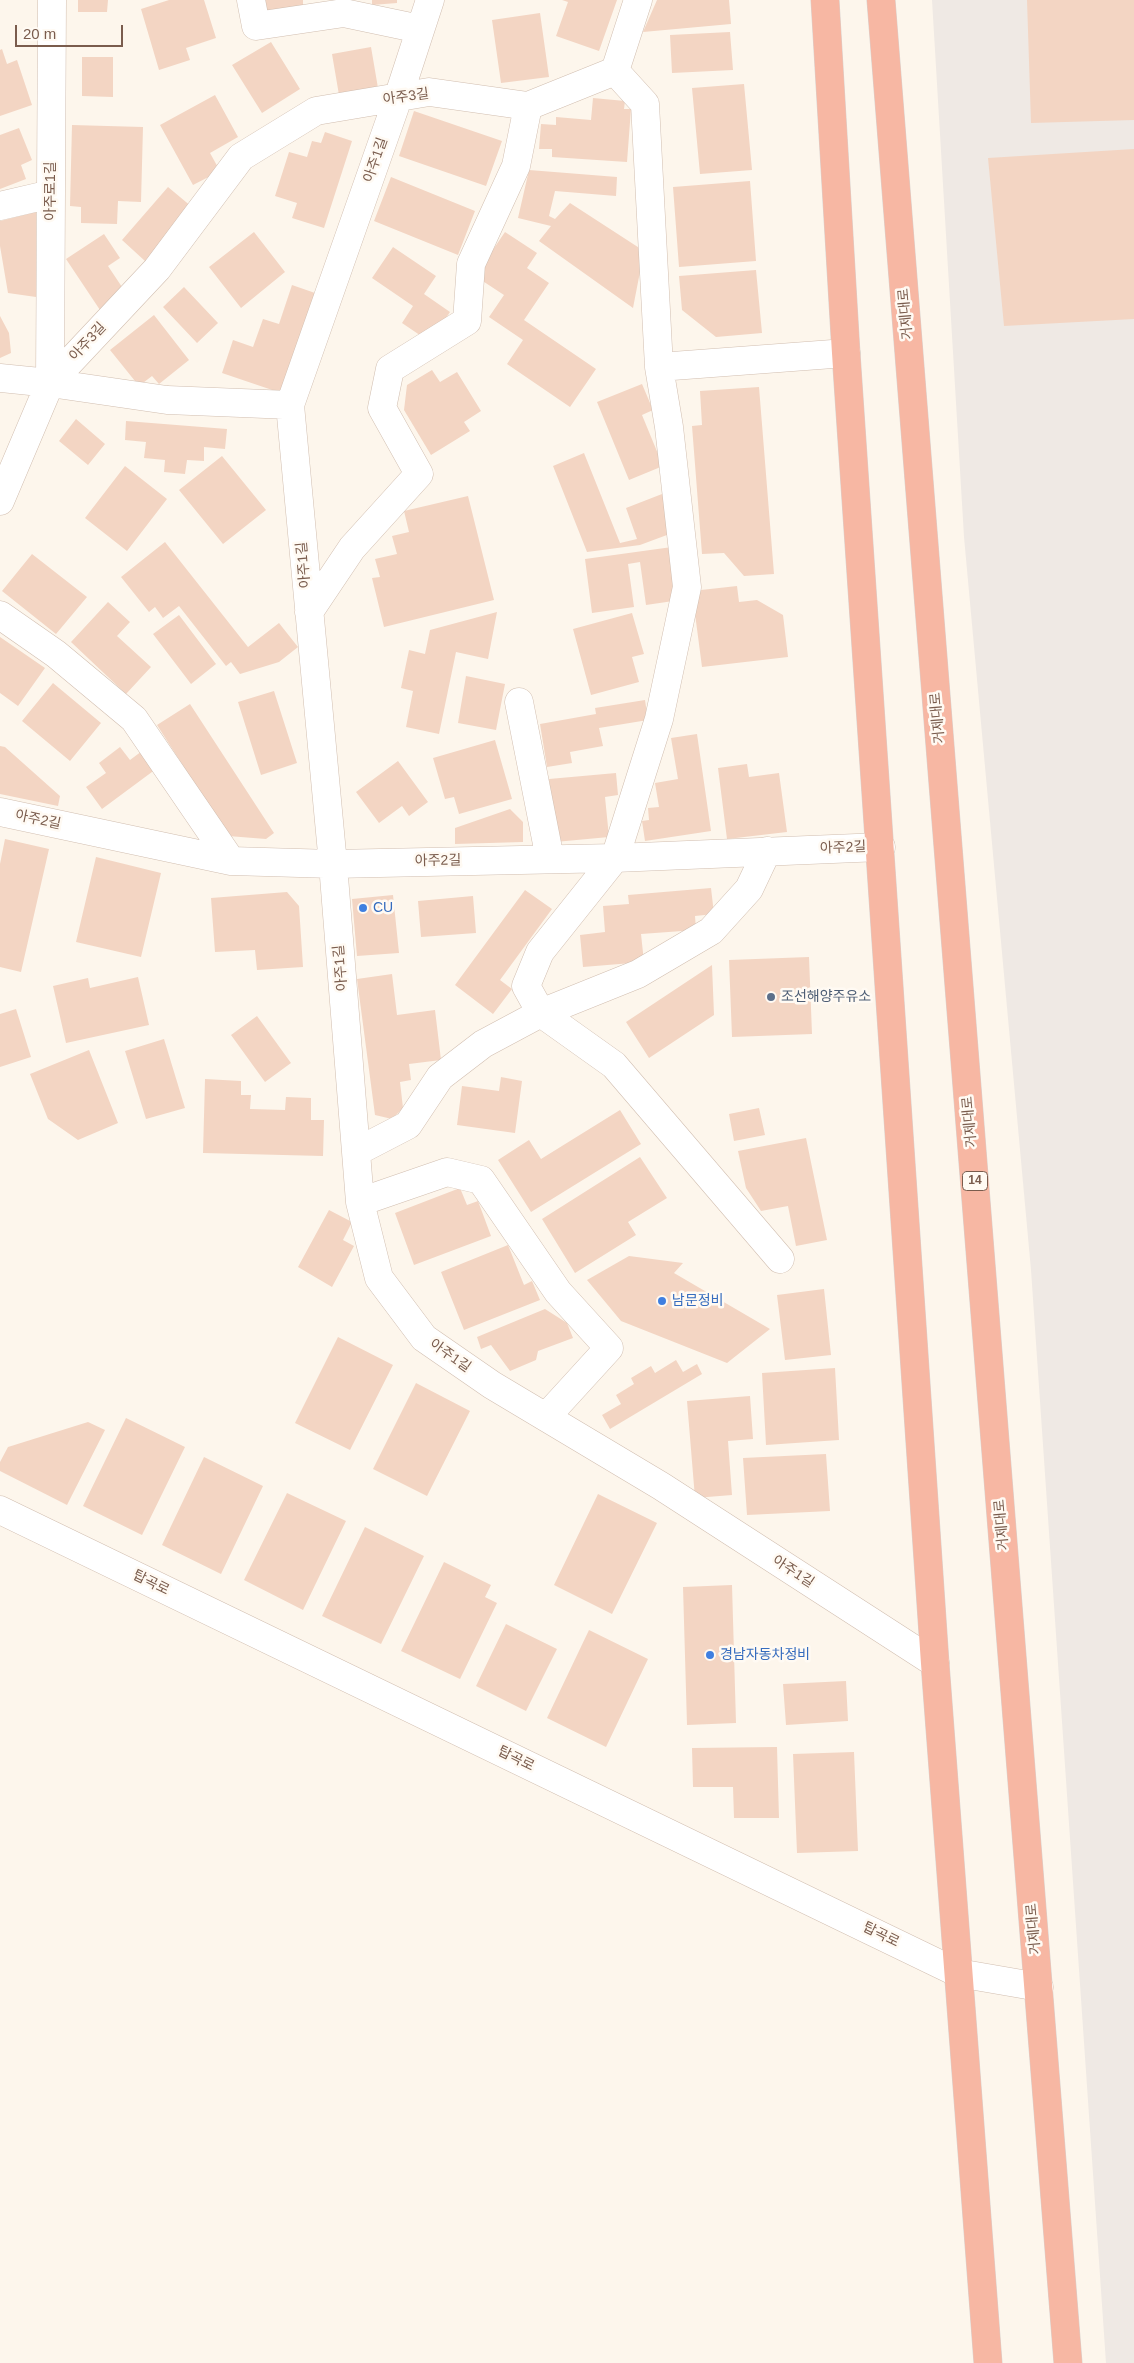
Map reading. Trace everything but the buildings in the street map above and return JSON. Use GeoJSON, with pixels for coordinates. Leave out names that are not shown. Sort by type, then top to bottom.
{"type":"FeatureCollection","features":[{"type":"Feature","properties":{"kind":"highway"},"geometry":{"type":"LineString","coordinates":[[825,0],[846,353],[936,1663],[988,2363]]}},
{"type":"Feature","properties":{"kind":"highway","name":"거제대로"},"geometry":{"type":"LineString","coordinates":[[881,0],[1068,2363]]}},
{"type":"Feature","properties":{"kind":"street","name":"아주로1길"},"geometry":{"type":"LineString","coordinates":[[50,383],[52,0]]}},
{"type":"Feature","properties":{"kind":"street"},"geometry":{"type":"LineString","coordinates":[[251,0],[256,26],[344,13],[420,29]]}},
{"type":"Feature","properties":{"kind":"street","name":"아주1길"},"geometry":{"type":"LineString","coordinates":[[430,0],[398,98],[290,405],[333,864],[360,1202],[379,1278],[424,1338],[492,1385],[661,1486],[936,1663]]}},
{"type":"Feature","properties":{"kind":"street"},"geometry":{"type":"LineString","coordinates":[[638,0],[615,71],[645,104],[659,367],[669,427],[688,588],[658,719],[615,858],[540,952],[526,986],[541,1013],[614,1065],[780,1259]]}},
{"type":"Feature","properties":{"kind":"street","name":"아주3길"},"geometry":{"type":"LineString","coordinates":[[50,383],[157,269],[241,157],[316,111],[429,92],[528,106],[615,71]]}},
{"type":"Feature","properties":{"kind":"street"},"geometry":{"type":"LineString","coordinates":[[309,612],[352,548],[418,474],[382,408],[390,369],[467,321],[471,264],[516,166],[528,106]]}},
{"type":"Feature","properties":{"kind":"street"},"geometry":{"type":"LineString","coordinates":[[0,206],[51,194]]}},
{"type":"Feature","properties":{"kind":"street"},"geometry":{"type":"LineString","coordinates":[[659,367],[846,353]]}},
{"type":"Feature","properties":{"kind":"street"},"geometry":{"type":"LineString","coordinates":[[0,378],[50,383],[166,400],[290,405]]}},
{"type":"Feature","properties":{"kind":"street"},"geometry":{"type":"LineString","coordinates":[[0,501],[50,383]]}},
{"type":"Feature","properties":{"kind":"street"},"geometry":{"type":"LineString","coordinates":[[0,615],[56,654],[134,719],[231,861]]}},
{"type":"Feature","properties":{"kind":"street"},"geometry":{"type":"LineString","coordinates":[[520,702],[550,859]]}},
{"type":"Feature","properties":{"kind":"street","name":"아주2길"},"geometry":{"type":"LineString","coordinates":[[0,812],[231,861],[333,864],[615,858],[881,846]]}},
{"type":"Feature","properties":{"kind":"street"},"geometry":{"type":"LineString","coordinates":[[356,1152],[408,1125],[440,1077],[483,1044],[541,1013],[638,974],[711,931],[749,889],[767,851]]}},
{"type":"Feature","properties":{"kind":"street"},"geometry":{"type":"LineString","coordinates":[[360,1202],[447,1172],[481,1180],[558,1292],[609,1348],[546,1417]]}},
{"type":"Feature","properties":{"kind":"street","name":"탑곡로"},"geometry":{"type":"LineString","coordinates":[[0,1510],[958,1973],[1039,1987]]}},
{"type":"Feature","properties":{"kind":"shaded area"},"geometry":{"type":"Polygon","coordinates":[[[932,0],[1134,0],[1134,2363],[1106,2363],[1031,1270],[964,537],[932,0]]]}},
{"type":"Feature","properties":{"kind":"place","name":"CU"},"geometry":{"type":"Point","coordinates":[363,908]}},
{"type":"Feature","properties":{"kind":"place","name":"조선해양주유소"},"geometry":{"type":"Point","coordinates":[771,997]}},
{"type":"Feature","properties":{"kind":"place","name":"남문정비"},"geometry":{"type":"Point","coordinates":[662,1301]}},
{"type":"Feature","properties":{"kind":"place","name":"경남자동차정비"},"geometry":{"type":"Point","coordinates":[710,1655]}}]}
